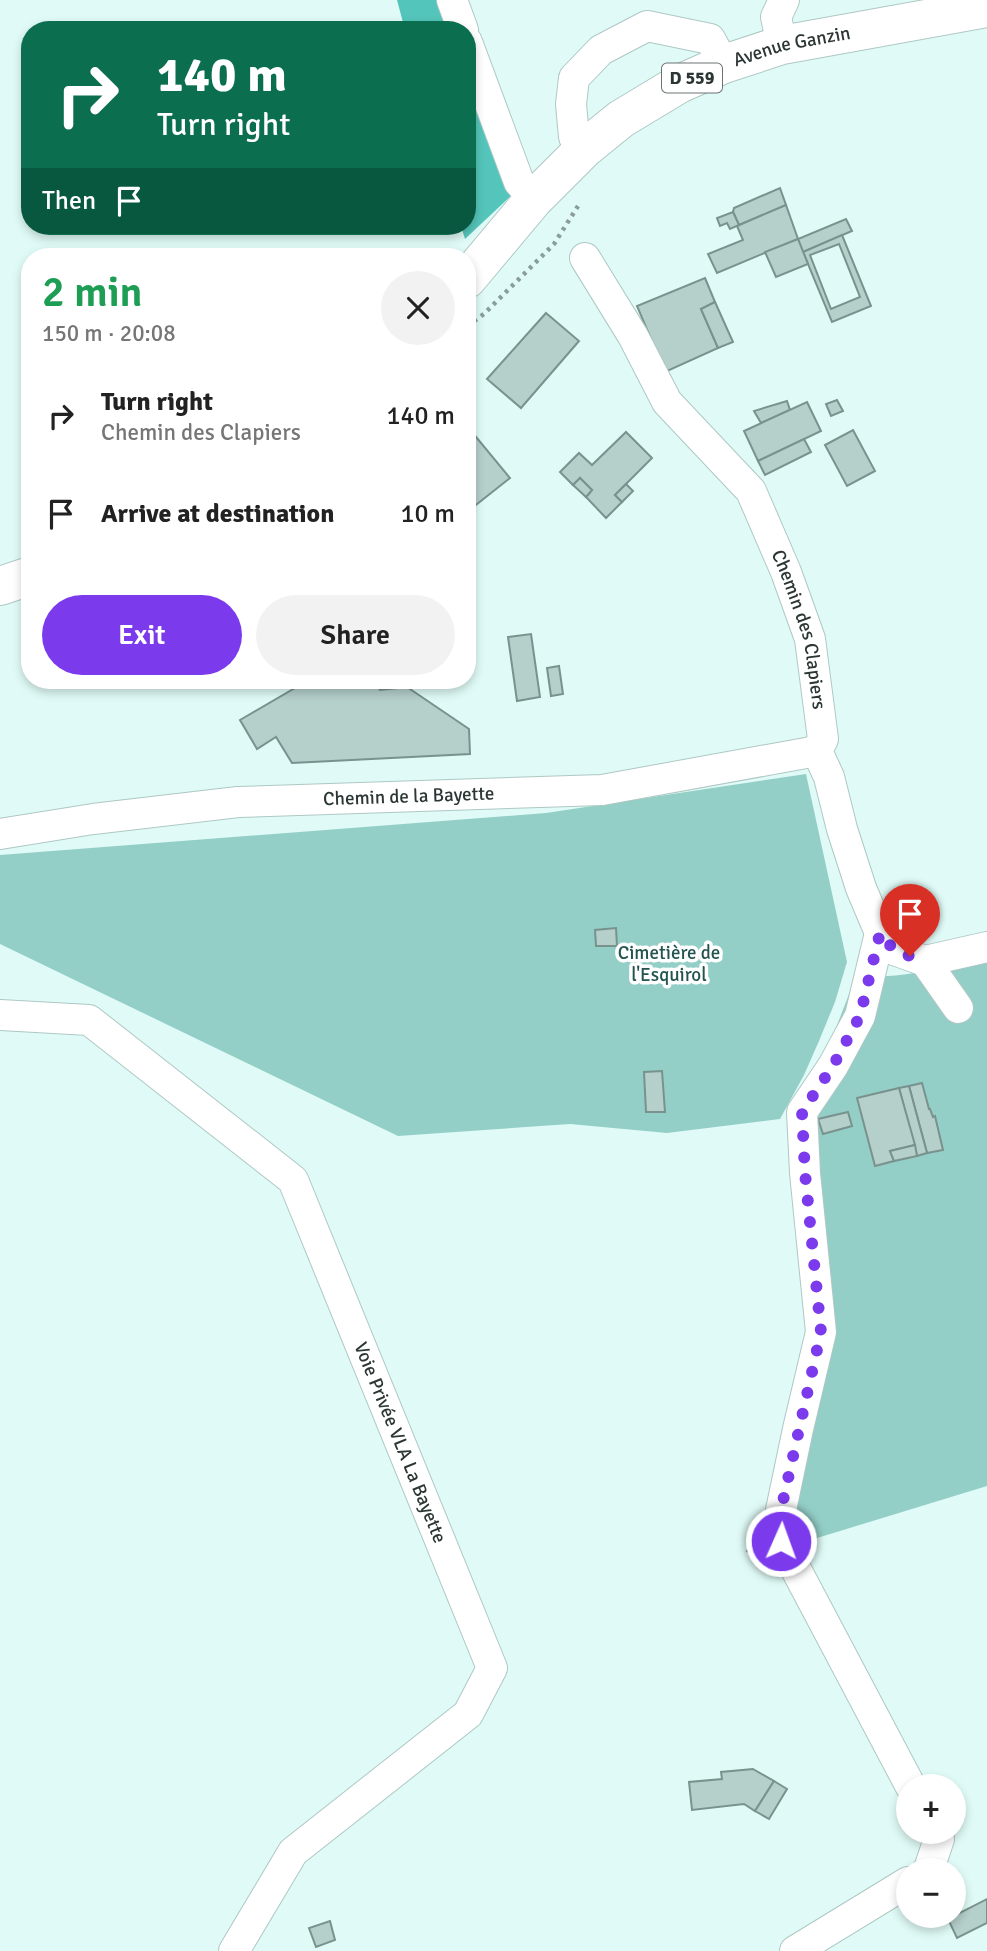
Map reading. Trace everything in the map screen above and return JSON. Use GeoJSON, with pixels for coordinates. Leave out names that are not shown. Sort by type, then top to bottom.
{"type":"FeatureCollection","features":[{"type":"Feature","properties":{"kind":"main road","name":"Avenue Ganzin"},"geometry":{"type":"LineString","coordinates":[[476,268],[534,199],[584,149],[621,119],[679,83],[724,64],[782,45],[936,8],[987,8]]}},
{"type":"Feature","properties":{"kind":"main road"},"geometry":{"type":"LineString","coordinates":[[0,586],[21,579]]}},
{"type":"Feature","properties":{"kind":"street"},"geometry":{"type":"LineString","coordinates":[[452,0],[460,21]]}},
{"type":"Feature","properties":{"kind":"street"},"geometry":{"type":"LineString","coordinates":[[782,45],[776,16],[784,0]]}},
{"type":"Feature","properties":{"kind":"street"},"geometry":{"type":"LineString","coordinates":[[584,149],[574,137],[571,104],[573,78],[601,50],[647,26],[710,39],[724,64]]}},
{"type":"Feature","properties":{"kind":"street"},"geometry":{"type":"LineString","coordinates":[[476,66],[519,181],[534,199]]}},
{"type":"Feature","properties":{"kind":"street","name":"Chemin des Clapiers"},"geometry":{"type":"LineString","coordinates":[[585,258],[633,336],[667,402],[751,491],[786,572],[810,639],[823,738],[817,751],[829,777],[861,888],[880,933],[894,950],[925,961]]}},
{"type":"Feature","properties":{"kind":"street","name":"Chemin de la Bayette"},"geometry":{"type":"LineString","coordinates":[[0,834],[93,819],[239,802],[602,790],[817,751]]}},
{"type":"Feature","properties":{"kind":"street"},"geometry":{"type":"LineString","coordinates":[[880,933],[860,1016],[833,1066],[802,1112],[805,1173],[821,1332],[781,1510],[781,1541],[904,1774]]}},
{"type":"Feature","properties":{"kind":"street"},"geometry":{"type":"LineString","coordinates":[[958,1008],[925,961],[987,947]]}},
{"type":"Feature","properties":{"kind":"street","name":"Voie Privée VLA La Bayette"},"geometry":{"type":"LineString","coordinates":[[0,1015],[89,1020],[293,1180],[492,1668],[468,1714],[293,1852],[234,1951]]}},
{"type":"Feature","properties":{"kind":"street"},"geometry":{"type":"LineString","coordinates":[[795,1951],[896,1889]]}},
{"type":"Feature","properties":{"kind":"path"},"geometry":{"type":"LineString","coordinates":[[476,320],[554,244],[583,198]]}},
{"type":"Feature","properties":{"kind":"green space","name":"Cimetière de l'Esquirol"},"geometry":{"type":"Polygon","coordinates":[[[806,774],[847,962],[819,1041],[780,1119],[667,1133],[570,1124],[398,1136],[0,944],[0,855],[546,813],[806,774]]]}},
{"type":"Feature","properties":{"kind":"green space"},"geometry":{"type":"Polygon","coordinates":[[[987,955],[987,1486],[804,1542],[771,1512],[774,1466],[815,1325],[789,1119],[834,1033],[856,976],[907,974],[987,955]]]}},
{"type":"Feature","properties":{"kind":"shaded area"},"geometry":{"type":"Polygon","coordinates":[[[397,0],[461,0],[470,21],[403,21],[397,0]]]}},
{"type":"Feature","properties":{"kind":"shaded area"},"geometry":{"type":"Polygon","coordinates":[[[476,36],[533,175],[476,229],[476,36]]]}},
{"type":"Feature","properties":{"kind":"building"},"geometry":{"type":"Polygon","coordinates":[[[780,188],[786,205],[739,225],[734,208],[780,188]]]}},
{"type":"Feature","properties":{"kind":"building"},"geometry":{"type":"Polygon","coordinates":[[[786,205],[798,239],[717,273],[708,254],[743,240],[737,226],[786,205]]]}},
{"type":"Feature","properties":{"kind":"building"},"geometry":{"type":"Polygon","coordinates":[[[733,212],[739,225],[730,229],[727,223],[720,226],[717,218],[733,212]]]}},
{"type":"Feature","properties":{"kind":"building"},"geometry":{"type":"Polygon","coordinates":[[[846,219],[852,231],[803,252],[798,239],[846,219]]]}},
{"type":"Feature","properties":{"kind":"building"},"geometry":{"type":"Polygon","coordinates":[[[842,235],[871,306],[832,322],[803,252],[842,235]],[[839,244],[810,255],[831,309],[860,297],[839,244]]]}},
{"type":"Feature","properties":{"kind":"building"},"geometry":{"type":"Polygon","coordinates":[[[798,239],[808,264],[776,277],[765,252],[798,239]]]}},
{"type":"Feature","properties":{"kind":"building"},"geometry":{"type":"Polygon","coordinates":[[[705,278],[715,302],[701,309],[718,348],[665,372],[637,306],[705,278]]]}},
{"type":"Feature","properties":{"kind":"building"},"geometry":{"type":"Polygon","coordinates":[[[715,302],[733,342],[718,348],[701,309],[715,302]]]}},
{"type":"Feature","properties":{"kind":"building"},"geometry":{"type":"Polygon","coordinates":[[[546,313],[579,341],[521,408],[487,379],[546,313]]]}},
{"type":"Feature","properties":{"kind":"building"},"geometry":{"type":"Polygon","coordinates":[[[837,400],[843,411],[831,416],[826,404],[837,400]]]}},
{"type":"Feature","properties":{"kind":"building"},"geometry":{"type":"Polygon","coordinates":[[[787,401],[790,410],[761,423],[754,411],[787,401]]]}},
{"type":"Feature","properties":{"kind":"building"},"geometry":{"type":"Polygon","coordinates":[[[807,402],[821,431],[758,461],[744,431],[807,402]]]}},
{"type":"Feature","properties":{"kind":"building"},"geometry":{"type":"Polygon","coordinates":[[[853,430],[875,471],[847,486],[825,445],[853,430]]]}},
{"type":"Feature","properties":{"kind":"building"},"geometry":{"type":"Polygon","coordinates":[[[626,432],[652,458],[615,495],[622,502],[606,518],[586,497],[592,490],[580,478],[573,485],[560,472],[579,453],[592,465],[626,432]]]}},
{"type":"Feature","properties":{"kind":"building"},"geometry":{"type":"Polygon","coordinates":[[[476,437],[510,478],[476,505],[476,437]]]}},
{"type":"Feature","properties":{"kind":"building"},"geometry":{"type":"Polygon","coordinates":[[[804,439],[811,452],[765,475],[758,461],[804,439]]]}},
{"type":"Feature","properties":{"kind":"building"},"geometry":{"type":"Polygon","coordinates":[[[580,478],[592,490],[586,497],[573,485],[580,478]]]}},
{"type":"Feature","properties":{"kind":"building"},"geometry":{"type":"Polygon","coordinates":[[[626,484],[633,491],[622,502],[615,495],[626,484]]]}},
{"type":"Feature","properties":{"kind":"building"},"geometry":{"type":"Polygon","coordinates":[[[531,634],[540,697],[517,701],[508,637],[531,634]]]}},
{"type":"Feature","properties":{"kind":"building"},"geometry":{"type":"Polygon","coordinates":[[[559,666],[563,694],[551,696],[547,668],[559,666]]]}},
{"type":"Feature","properties":{"kind":"building"},"geometry":{"type":"Polygon","coordinates":[[[293,689],[410,689],[469,729],[470,754],[292,763],[276,737],[257,749],[240,720],[293,689]]]}},
{"type":"Feature","properties":{"kind":"building"},"geometry":{"type":"Polygon","coordinates":[[[616,928],[617,946],[596,946],[595,930],[616,928]]]}},
{"type":"Feature","properties":{"kind":"building"},"geometry":{"type":"Polygon","coordinates":[[[662,1071],[665,1112],[646,1112],[644,1072],[662,1071]]]}},
{"type":"Feature","properties":{"kind":"building"},"geometry":{"type":"Polygon","coordinates":[[[922,1083],[929,1109],[933,1117],[935,1116],[943,1150],[927,1153],[909,1086],[922,1083]]]}},
{"type":"Feature","properties":{"kind":"building"},"geometry":{"type":"Polygon","coordinates":[[[909,1086],[927,1153],[917,1156],[899,1088],[909,1086]]]}},
{"type":"Feature","properties":{"kind":"building"},"geometry":{"type":"Polygon","coordinates":[[[899,1088],[915,1145],[890,1151],[894,1161],[875,1166],[857,1098],[899,1088]]]}},
{"type":"Feature","properties":{"kind":"building"},"geometry":{"type":"Polygon","coordinates":[[[848,1112],[852,1126],[823,1134],[818,1119],[848,1112]]]}},
{"type":"Feature","properties":{"kind":"building"},"geometry":{"type":"Polygon","coordinates":[[[915,1145],[917,1156],[894,1161],[890,1151],[915,1145]]]}},
{"type":"Feature","properties":{"kind":"building"},"geometry":{"type":"Polygon","coordinates":[[[754,1540],[767,1550],[760,1560],[747,1551],[754,1540]]]}},
{"type":"Feature","properties":{"kind":"building"},"geometry":{"type":"Polygon","coordinates":[[[753,1769],[774,1781],[755,1811],[744,1804],[692,1810],[689,1782],[722,1779],[721,1772],[753,1769]]]}},
{"type":"Feature","properties":{"kind":"building"},"geometry":{"type":"Polygon","coordinates":[[[774,1781],[787,1789],[769,1819],[755,1811],[774,1781]]]}},
{"type":"Feature","properties":{"kind":"building"},"geometry":{"type":"Polygon","coordinates":[[[987,1899],[987,1923],[957,1938],[952,1928],[966,1928],[966,1910],[987,1899]]]}},
{"type":"Feature","properties":{"kind":"building"},"geometry":{"type":"Polygon","coordinates":[[[330,1921],[335,1940],[316,1947],[309,1928],[330,1921]]]}},
{"type":"Feature","properties":{"kind":"route"},"geometry":{"type":"LineString","coordinates":[[781,1541],[781,1510],[821,1332],[805,1173],[802,1112],[833,1066],[860,1016],[880,933],[894,950],[910,956]]}}]}
